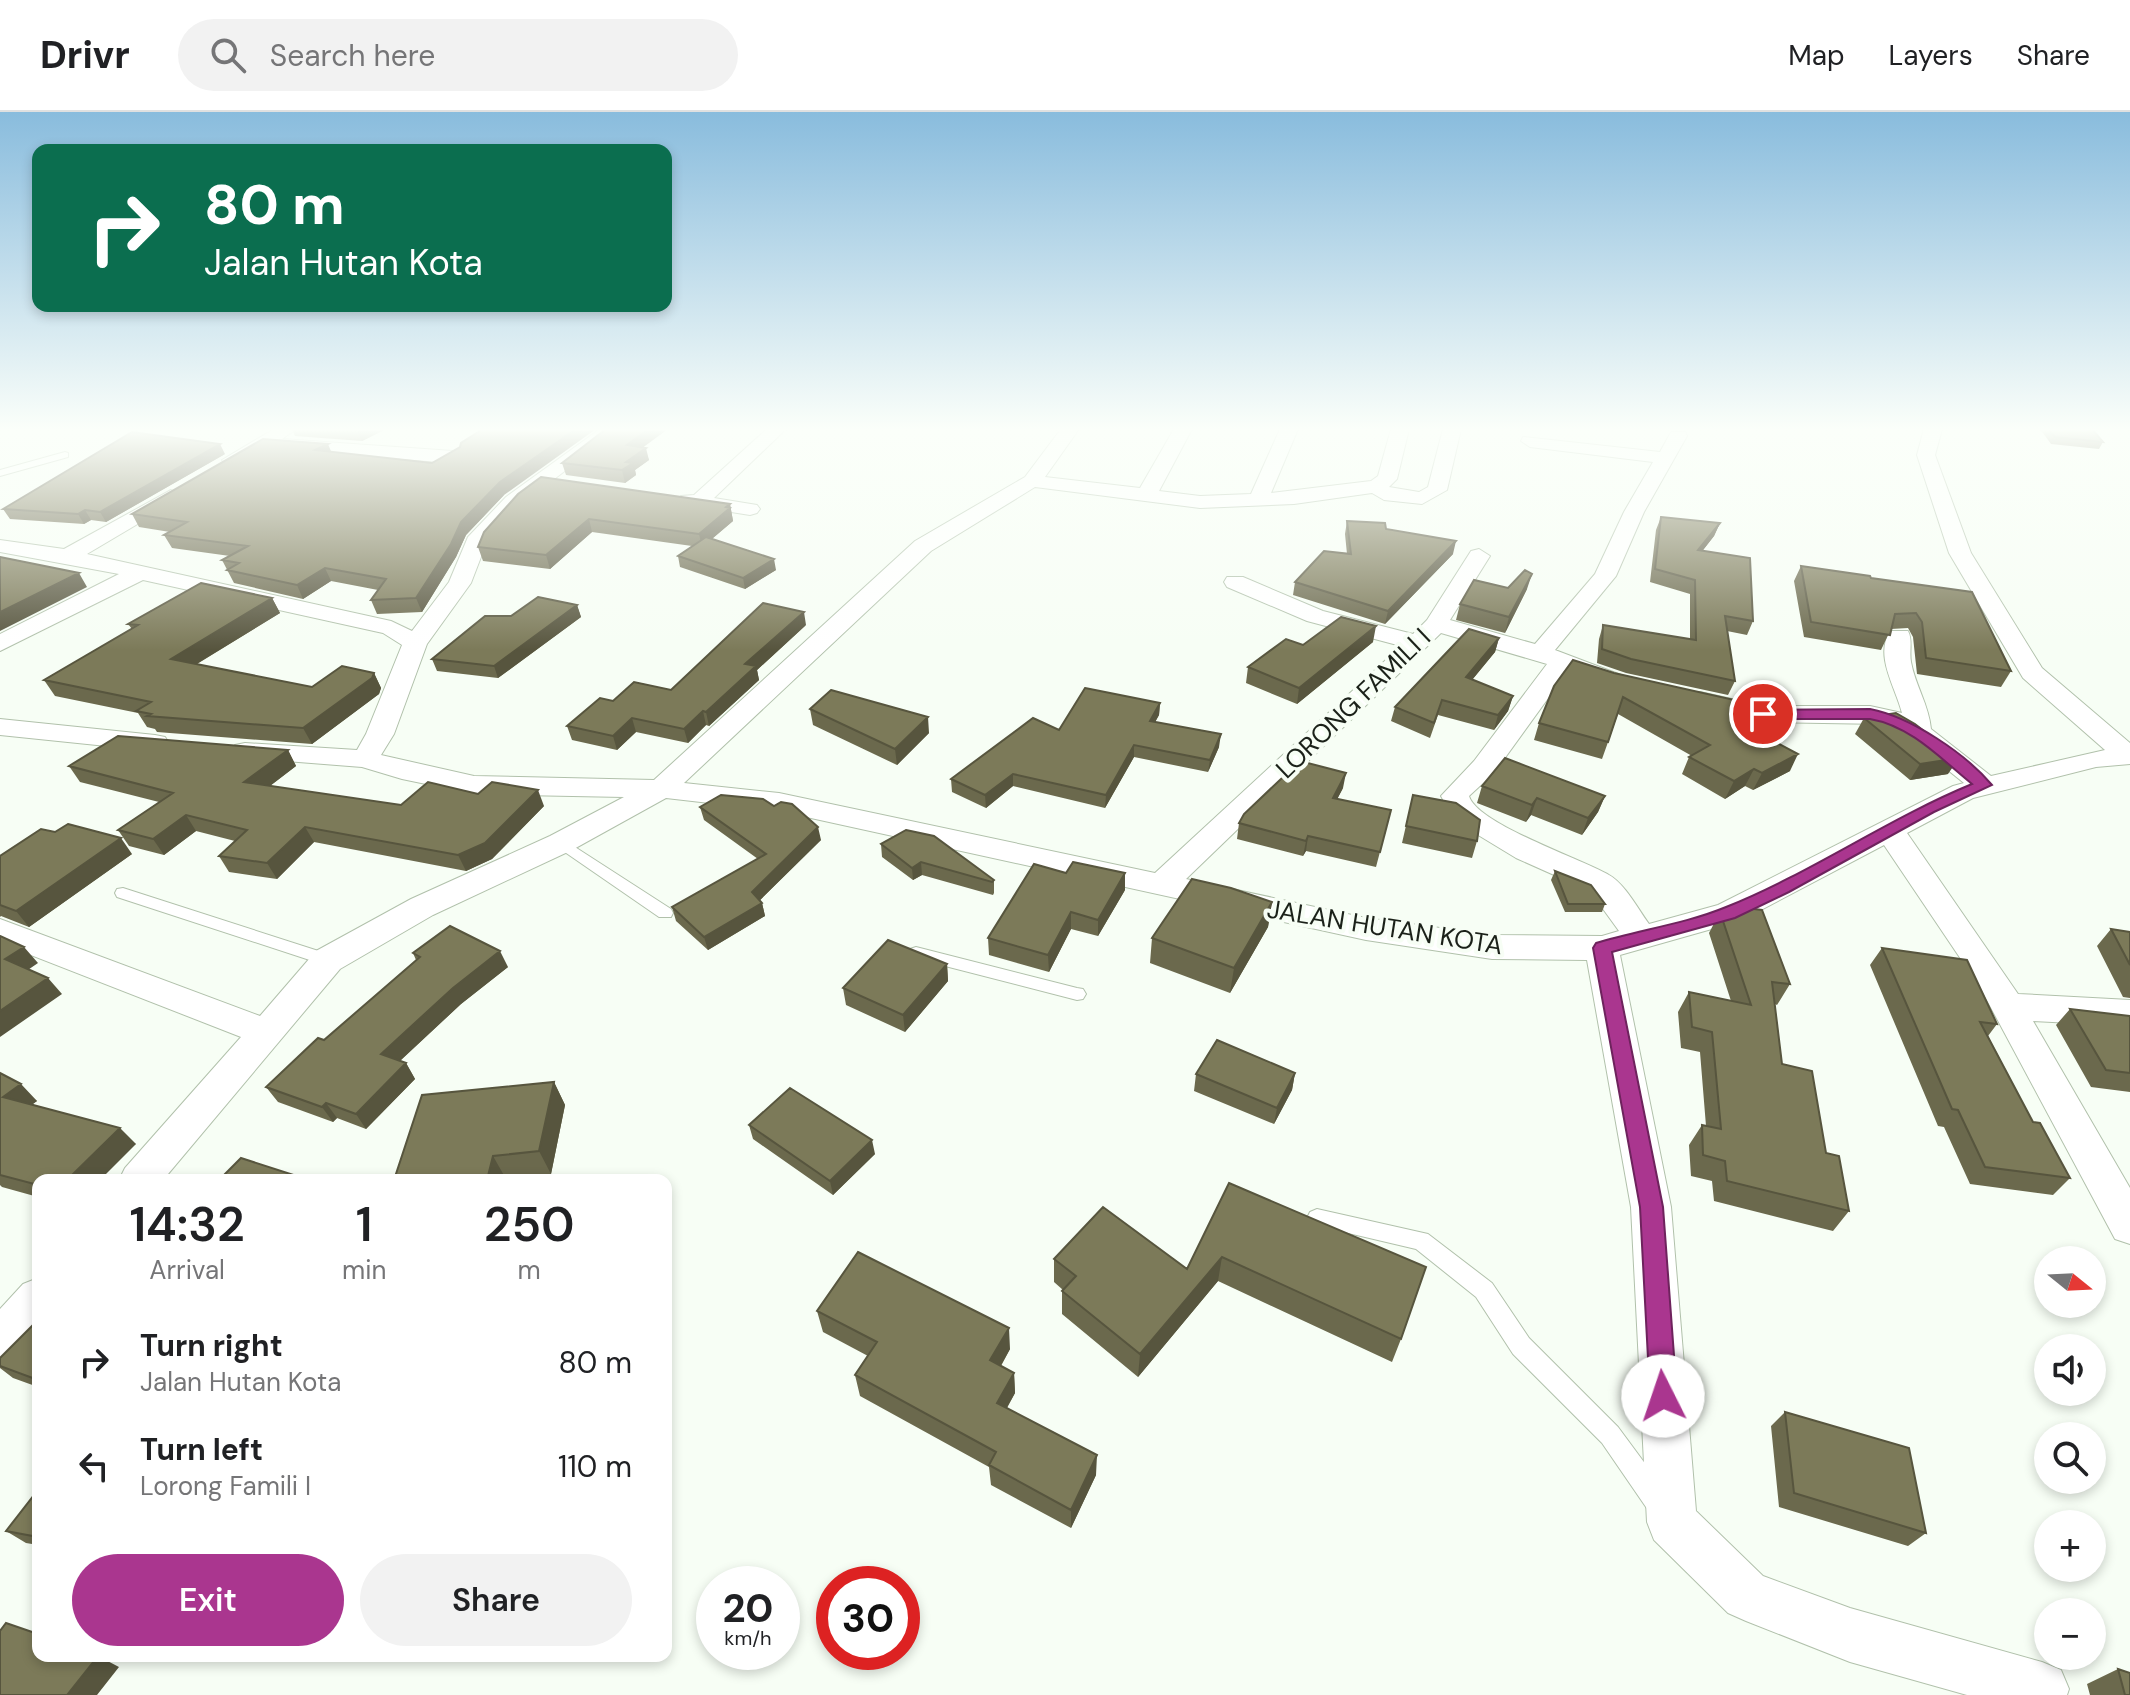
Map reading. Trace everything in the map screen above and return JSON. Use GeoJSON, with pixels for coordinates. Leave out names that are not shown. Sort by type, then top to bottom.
{"type":"FeatureCollection","features":[{"type":"Feature","properties":{"kind":"street"},"geometry":{"type":"LineString","coordinates":[[67,556],[159,503]]}},
{"type":"Feature","properties":{"kind":"street"},"geometry":{"type":"LineString","coordinates":[[365,759],[380,734],[415,643],[460,583],[476,542],[511,503]]}},
{"type":"Feature","properties":{"kind":"street"},"geometry":{"type":"LineString","coordinates":[[704,503],[750,509]]}},
{"type":"Feature","properties":{"kind":"street"},"geometry":{"type":"LineString","coordinates":[[144,1174],[328,960],[422,907],[561,843],[661,789],[923,546],[995,503]]}},
{"type":"Feature","properties":{"kind":"street"},"geometry":{"type":"LineString","coordinates":[[1639,503],[1605,576],[1484,767],[1470,783],[1459,788],[1455,796],[1465,814],[1527,851],[1601,884],[1622,943],[1651,1207],[1672,1522],[1746,1595],[1850,1635],[2042,1689]]}},
{"type":"Feature","properties":{"kind":"street"},"geometry":{"type":"LineString","coordinates":[[1943,503],[1960,553],[2032,673],[2129,756]]}},
{"type":"Feature","properties":{"kind":"street"},"geometry":{"type":"LineString","coordinates":[[0,546],[67,556],[391,628],[415,643]]}},
{"type":"Feature","properties":{"kind":"street"},"geometry":{"type":"LineString","coordinates":[[1235,582],[1315,616],[1427,633],[1479,556]]}},
{"type":"Feature","properties":{"kind":"street"},"geometry":{"type":"LineString","coordinates":[[0,644],[141,572]]}},
{"type":"Feature","properties":{"kind":"street","name":"LORONG FAMILI I"},"geometry":{"type":"LineString","coordinates":[[1160,886],[1427,633],[1551,657],[1633,686]]}},
{"type":"Feature","properties":{"kind":"street"},"geometry":{"type":"LineString","coordinates":[[1899,636],[1898,671],[1918,717],[1918,732]]}},
{"type":"Feature","properties":{"kind":"street"},"geometry":{"type":"LineString","coordinates":[[1676,695],[1763,714],[1870,714],[1891,718],[1918,732],[1984,785]]}},
{"type":"Feature","properties":{"kind":"street"},"geometry":{"type":"LineString","coordinates":[[0,727],[182,746]]}},
{"type":"Feature","properties":{"kind":"street","name":"JALAN HUTAN KOTA"},"geometry":{"type":"LineString","coordinates":[[217,749],[365,759],[402,771],[474,785],[661,789],[779,802],[1366,929],[1492,947],[1622,943],[1729,913],[1929,808],[1984,785],[2096,759],[2129,756]]}},
{"type":"Feature","properties":{"kind":"street"},"geometry":{"type":"LineString","coordinates":[[1890,831],[2008,1006],[2130,1226]]}},
{"type":"Feature","properties":{"kind":"street"},"geometry":{"type":"LineString","coordinates":[[0,930],[265,1032]]}},
{"type":"Feature","properties":{"kind":"street"},"geometry":{"type":"LineString","coordinates":[[2008,1006],[2130,1013]]}},
{"type":"Feature","properties":{"kind":"street"},"geometry":{"type":"LineString","coordinates":[[0,1342],[32,1305]]}},
{"type":"Feature","properties":{"kind":"lane"},"geometry":{"type":"LineString","coordinates":[[561,843],[665,913]]}},
{"type":"Feature","properties":{"kind":"lane"},"geometry":{"type":"LineString","coordinates":[[123,893],[328,960]]}},
{"type":"Feature","properties":{"kind":"lane"},"geometry":{"type":"LineString","coordinates":[[916,953],[1077,994]]}},
{"type":"Feature","properties":{"kind":"lane"},"geometry":{"type":"LineString","coordinates":[[1317,1218],[1421,1241],[1484,1290],[1521,1346],[1610,1435],[1672,1522]]}},
{"type":"Feature","properties":{"kind":"building"},"geometry":{"type":"Polygon","coordinates":[[[13,503],[116,503],[100,512],[85,510],[78,514],[3,509],[13,503]]]}},
{"type":"Feature","properties":{"kind":"building"},"geometry":{"type":"Polygon","coordinates":[[[151,503],[480,503],[461,522],[451,544],[416,598],[371,600],[386,579],[325,568],[297,585],[227,570],[239,563],[222,560],[248,546],[164,535],[187,522],[132,514],[151,503]]]}},
{"type":"Feature","properties":{"kind":"building"},"geometry":{"type":"Polygon","coordinates":[[[510,503],[730,504],[726,507],[730,508],[699,534],[589,519],[546,555],[478,547],[484,532],[510,503]]]}},
{"type":"Feature","properties":{"kind":"building"},"geometry":{"type":"Polygon","coordinates":[[[1661,517],[1720,523],[1698,550],[1750,558],[1753,621],[1725,616],[1735,681],[1631,659],[1602,649],[1603,625],[1696,640],[1695,580],[1655,569],[1661,517]]]}},
{"type":"Feature","properties":{"kind":"building"},"geometry":{"type":"Polygon","coordinates":[[[1347,521],[1385,523],[1386,529],[1456,541],[1388,611],[1295,582],[1324,551],[1351,554],[1347,521]]]}},
{"type":"Feature","properties":{"kind":"building"},"geometry":{"type":"Polygon","coordinates":[[[706,537],[774,559],[743,578],[678,556],[706,537]]]}},
{"type":"Feature","properties":{"kind":"building"},"geometry":{"type":"Polygon","coordinates":[[[0,557],[79,573],[0,612],[0,557]]]}},
{"type":"Feature","properties":{"kind":"building"},"geometry":{"type":"Polygon","coordinates":[[[1801,566],[1972,592],[2011,671],[1926,658],[1922,622],[1916,613],[1895,614],[1890,635],[1811,622],[1801,566]]]}},
{"type":"Feature","properties":{"kind":"building"},"geometry":{"type":"Polygon","coordinates":[[[1525,570],[1532,574],[1509,617],[1460,604],[1474,580],[1508,588],[1525,570]]]}},
{"type":"Feature","properties":{"kind":"building"},"geometry":{"type":"Polygon","coordinates":[[[201,583],[272,598],[171,659],[312,687],[342,666],[374,673],[372,678],[303,728],[147,716],[151,714],[136,711],[151,702],[44,680],[138,625],[128,624],[201,583]]]}},
{"type":"Feature","properties":{"kind":"building"},"geometry":{"type":"Polygon","coordinates":[[[538,597],[577,605],[494,666],[432,659],[485,616],[511,616],[538,597]]]}},
{"type":"Feature","properties":{"kind":"building"},"geometry":{"type":"Polygon","coordinates":[[[763,603],[804,612],[745,664],[756,666],[684,729],[632,718],[613,736],[567,726],[600,698],[613,701],[634,682],[671,690],[763,603]]]}},
{"type":"Feature","properties":{"kind":"building"},"geometry":{"type":"Polygon","coordinates":[[[1341,617],[1376,626],[1299,688],[1248,667],[1286,639],[1303,645],[1341,617]]]}},
{"type":"Feature","properties":{"kind":"building"},"geometry":{"type":"Polygon","coordinates":[[[1469,629],[1499,638],[1466,677],[1513,696],[1498,715],[1442,700],[1434,723],[1395,707],[1469,629]]]}},
{"type":"Feature","properties":{"kind":"building"},"geometry":{"type":"Polygon","coordinates":[[[1573,660],[1614,673],[1739,701],[1742,724],[1798,754],[1762,773],[1754,769],[1734,781],[1689,757],[1710,745],[1623,697],[1608,742],[1539,723],[1554,686],[1573,660]]]}},
{"type":"Feature","properties":{"kind":"building"},"geometry":{"type":"Polygon","coordinates":[[[1085,688],[1160,703],[1150,721],[1221,734],[1210,760],[1134,745],[1106,795],[1013,774],[985,795],[951,779],[1033,718],[1059,730],[1085,688]]]}},
{"type":"Feature","properties":{"kind":"building"},"geometry":{"type":"Polygon","coordinates":[[[831,690],[928,717],[895,749],[810,709],[831,690]]]}},
{"type":"Feature","properties":{"kind":"building"},"geometry":{"type":"Polygon","coordinates":[[[1896,713],[1959,758],[1920,764],[1864,718],[1896,713]]]}},
{"type":"Feature","properties":{"kind":"building"},"geometry":{"type":"Polygon","coordinates":[[[118,736],[288,750],[244,782],[401,805],[428,782],[478,794],[492,782],[538,790],[485,843],[458,855],[305,827],[267,863],[219,856],[247,830],[186,815],[153,839],[118,830],[173,793],[69,766],[118,736]]]}},
{"type":"Feature","properties":{"kind":"building"},"geometry":{"type":"Polygon","coordinates":[[[1505,758],[1605,796],[1588,818],[1537,798],[1532,805],[1482,786],[1505,758]]]}},
{"type":"Feature","properties":{"kind":"building"},"geometry":{"type":"Polygon","coordinates":[[[1300,761],[1346,773],[1333,798],[1391,810],[1380,852],[1308,836],[1306,841],[1239,823],[1244,814],[1300,761]]]}},
{"type":"Feature","properties":{"kind":"building"},"geometry":{"type":"Polygon","coordinates":[[[721,795],[763,799],[774,806],[781,802],[792,804],[818,827],[752,892],[762,903],[704,937],[672,907],[766,854],[700,807],[721,795]]]}},
{"type":"Feature","properties":{"kind":"building"},"geometry":{"type":"Polygon","coordinates":[[[1413,795],[1456,803],[1480,820],[1477,841],[1406,826],[1413,795]]]}},
{"type":"Feature","properties":{"kind":"building"},"geometry":{"type":"Polygon","coordinates":[[[68,824],[121,838],[16,911],[0,905],[0,856],[41,829],[55,832],[68,824]]]}},
{"type":"Feature","properties":{"kind":"building"},"geometry":{"type":"Polygon","coordinates":[[[906,830],[934,836],[994,880],[992,882],[921,862],[912,868],[881,844],[906,830]]]}},
{"type":"Feature","properties":{"kind":"building"},"geometry":{"type":"Polygon","coordinates":[[[1073,862],[1125,873],[1098,920],[1071,912],[1048,955],[988,938],[1034,864],[1066,873],[1073,862]]]}},
{"type":"Feature","properties":{"kind":"building"},"geometry":{"type":"Polygon","coordinates":[[[1555,871],[1591,885],[1605,904],[1568,904],[1555,871]]]}},
{"type":"Feature","properties":{"kind":"building"},"geometry":{"type":"Polygon","coordinates":[[[1192,879],[1272,902],[1234,968],[1152,938],[1192,879]]]}},
{"type":"Feature","properties":{"kind":"building"},"geometry":{"type":"Polygon","coordinates":[[[1737,907],[1762,910],[1790,984],[1772,982],[1782,1064],[1812,1071],[1826,1153],[1839,1156],[1849,1211],[1727,1181],[1725,1161],[1703,1155],[1702,1125],[1721,1129],[1712,1032],[1692,1027],[1689,992],[1751,1005],[1720,912],[1737,907]]]}},
{"type":"Feature","properties":{"kind":"building"},"geometry":{"type":"Polygon","coordinates":[[[450,926],[500,951],[453,988],[381,1054],[406,1063],[356,1114],[326,1103],[322,1107],[266,1087],[318,1038],[324,1040],[420,957],[413,953],[450,926]]]}},
{"type":"Feature","properties":{"kind":"building"},"geometry":{"type":"Polygon","coordinates":[[[2111,929],[2130,932],[2130,965],[2111,929]]]}},
{"type":"Feature","properties":{"kind":"building"},"geometry":{"type":"Polygon","coordinates":[[[0,936],[24,947],[5,959],[48,978],[0,1011],[0,936]]]}},
{"type":"Feature","properties":{"kind":"building"},"geometry":{"type":"Polygon","coordinates":[[[888,940],[947,964],[903,1015],[843,988],[888,940]]]}},
{"type":"Feature","properties":{"kind":"building"},"geometry":{"type":"Polygon","coordinates":[[[1882,948],[1967,960],[1997,1024],[1980,1022],[2033,1122],[2040,1123],[2070,1178],[1985,1167],[1958,1110],[1952,1109],[1882,948]]]}},
{"type":"Feature","properties":{"kind":"building"},"geometry":{"type":"Polygon","coordinates":[[[2070,1009],[2130,1016],[2130,1073],[2106,1070],[2070,1009]]]}},
{"type":"Feature","properties":{"kind":"building"},"geometry":{"type":"Polygon","coordinates":[[[1217,1040],[1295,1073],[1277,1108],[1196,1074],[1217,1040]]]}},
{"type":"Feature","properties":{"kind":"building"},"geometry":{"type":"Polygon","coordinates":[[[0,1073],[21,1084],[3,1097],[120,1128],[73,1174],[32,1174],[32,1183],[0,1175],[0,1073]]]}},
{"type":"Feature","properties":{"kind":"building"},"geometry":{"type":"Polygon","coordinates":[[[554,1082],[539,1151],[493,1156],[488,1174],[396,1174],[422,1095],[554,1082]]]}},
{"type":"Feature","properties":{"kind":"building"},"geometry":{"type":"Polygon","coordinates":[[[790,1088],[872,1140],[830,1181],[749,1125],[790,1088]]]}},
{"type":"Feature","properties":{"kind":"building"},"geometry":{"type":"Polygon","coordinates":[[[241,1158],[290,1174],[225,1174],[241,1158]]]}},
{"type":"Feature","properties":{"kind":"building"},"geometry":{"type":"Polygon","coordinates":[[[1229,1183],[1426,1267],[1401,1339],[1222,1257],[1140,1354],[1062,1291],[1076,1276],[1054,1259],[1103,1207],[1187,1269],[1229,1183]]]}},
{"type":"Feature","properties":{"kind":"building"},"geometry":{"type":"Polygon","coordinates":[[[858,1252],[1009,1328],[990,1360],[1014,1373],[997,1403],[1097,1455],[1071,1510],[989,1465],[996,1452],[855,1375],[877,1342],[817,1311],[858,1252]]]}},
{"type":"Feature","properties":{"kind":"building"},"geometry":{"type":"Polygon","coordinates":[[[32,1326],[32,1378],[0,1366],[0,1358],[32,1326]]]}},
{"type":"Feature","properties":{"kind":"building"},"geometry":{"type":"Polygon","coordinates":[[[1785,1412],[1909,1448],[1926,1533],[1794,1493],[1785,1412]]]}},
{"type":"Feature","properties":{"kind":"building"},"geometry":{"type":"Polygon","coordinates":[[[32,1498],[32,1536],[6,1531],[32,1498]]]}},
{"type":"Feature","properties":{"kind":"building"},"geometry":{"type":"Polygon","coordinates":[[[6,1623],[32,1632],[32,1662],[93,1662],[67,1695],[0,1695],[0,1631],[6,1623]]]}},
{"type":"Feature","properties":{"kind":"building"},"geometry":{"type":"Polygon","coordinates":[[[2118,1669],[2130,1673],[2130,1695],[2125,1695],[2118,1669]]]}},
{"type":"Feature","properties":{"kind":"route"},"geometry":{"type":"LineString","coordinates":[[1663,1396],[1651,1207],[1602,948],[1729,913],[1782,888],[1929,808],[1984,785],[1918,732],[1891,718],[1870,714],[1763,714]]}}]}
